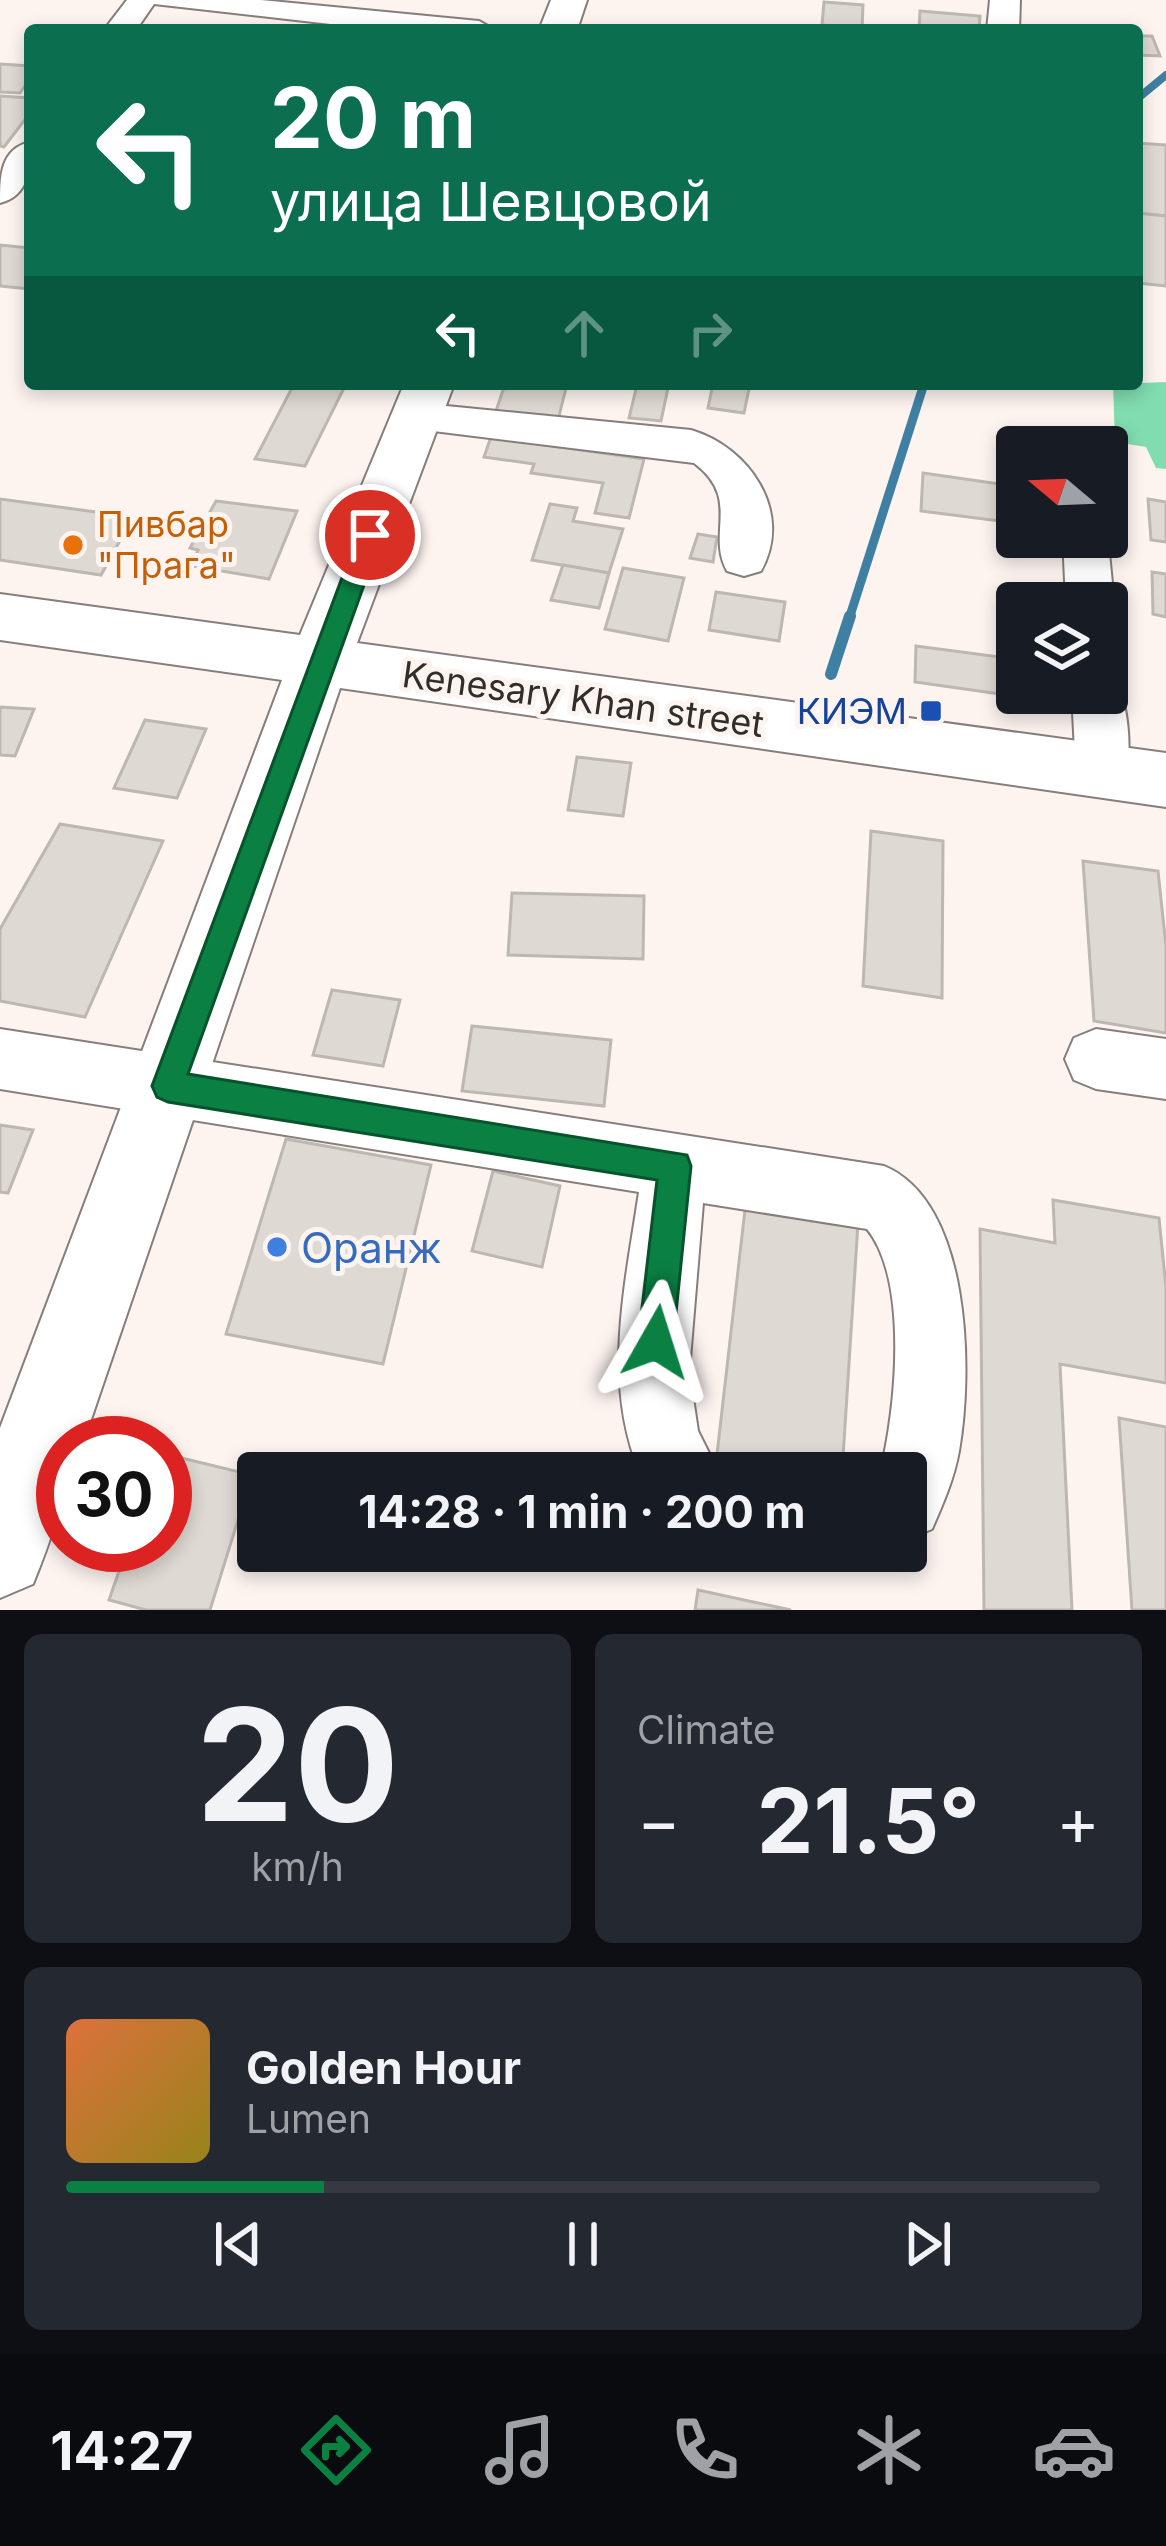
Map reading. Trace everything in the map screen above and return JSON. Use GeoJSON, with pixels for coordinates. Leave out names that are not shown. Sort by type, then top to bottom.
{"type":"FeatureCollection","features":[{"type":"Feature","properties":{"kind":"main road"},"geometry":{"type":"LineString","coordinates":[[0,1552],[320,662],[422,400]]}},
{"type":"Feature","properties":{"kind":"main road","name":"Kenesary Khan street"},"geometry":{"type":"LineString","coordinates":[[0,617],[1166,780]]}},
{"type":"Feature","properties":{"kind":"street"},"geometry":{"type":"LineString","coordinates":[[124,24],[142,0]]}},
{"type":"Feature","properties":{"kind":"street"},"geometry":{"type":"LineString","coordinates":[[166,0],[416,24]]}},
{"type":"Feature","properties":{"kind":"street"},"geometry":{"type":"LineString","coordinates":[[0,193],[24,160]]}},
{"type":"Feature","properties":{"kind":"street"},"geometry":{"type":"LineString","coordinates":[[422,400],[711,451],[735,473],[747,529],[744,559]]}},
{"type":"Feature","properties":{"kind":"street"},"geometry":{"type":"LineString","coordinates":[[1098,714],[1102,771]]}},
{"type":"Feature","properties":{"kind":"street"},"geometry":{"type":"LineString","coordinates":[[0,1059],[884,1199],[906,1224],[917,1252],[927,1317],[925,1427],[919,1452]]}},
{"type":"Feature","properties":{"kind":"street"},"geometry":{"type":"LineString","coordinates":[[1096,1059],[1166,1069]]}},
{"type":"Feature","properties":{"kind":"street"},"geometry":{"type":"LineString","coordinates":[[669,1452],[658,1433],[651,1385],[675,1166]]}},
{"type":"Feature","properties":{"kind":"green space"},"geometry":{"type":"Polygon","coordinates":[[[1166,382],[1166,469],[1156,468],[1146,447],[1128,444],[1128,426],[1114,426],[1113,390],[1143,390],[1143,383],[1166,382]]]}},
{"type":"Feature","properties":{"kind":"building"},"geometry":{"type":"Polygon","coordinates":[[[824,2],[863,5],[862,24],[822,24],[824,2]]]}},
{"type":"Feature","properties":{"kind":"building"},"geometry":{"type":"Polygon","coordinates":[[[920,11],[980,16],[979,24],[919,24],[920,11]]]}},
{"type":"Feature","properties":{"kind":"building"},"geometry":{"type":"Polygon","coordinates":[[[1143,36],[1152,36],[1160,56],[1143,55],[1143,36]]]}},
{"type":"Feature","properties":{"kind":"building"},"geometry":{"type":"Polygon","coordinates":[[[0,64],[24,66],[20,93],[0,92],[0,64]]]}},
{"type":"Feature","properties":{"kind":"building"},"geometry":{"type":"Polygon","coordinates":[[[0,96],[24,98],[24,121],[0,146],[0,96]]]}},
{"type":"Feature","properties":{"kind":"building"},"geometry":{"type":"Polygon","coordinates":[[[1143,143],[1166,145],[1166,216],[1143,214],[1143,143]]]}},
{"type":"Feature","properties":{"kind":"building"},"geometry":{"type":"Polygon","coordinates":[[[1143,214],[1166,216],[1166,286],[1143,284],[1143,214]]]}},
{"type":"Feature","properties":{"kind":"building"},"geometry":{"type":"Polygon","coordinates":[[[0,245],[24,247],[24,288],[0,286],[0,245]]]}},
{"type":"Feature","properties":{"kind":"building"},"geometry":{"type":"Polygon","coordinates":[[[291,390],[343,390],[305,466],[255,459],[291,390]]]}},
{"type":"Feature","properties":{"kind":"building"},"geometry":{"type":"Polygon","coordinates":[[[503,390],[566,390],[557,424],[494,417],[503,390]]]}},
{"type":"Feature","properties":{"kind":"building"},"geometry":{"type":"Polygon","coordinates":[[[636,390],[668,390],[661,421],[629,418],[636,390]]]}},
{"type":"Feature","properties":{"kind":"building"},"geometry":{"type":"Polygon","coordinates":[[[712,390],[749,390],[744,413],[708,408],[712,390]]]}},
{"type":"Feature","properties":{"kind":"building"},"geometry":{"type":"Polygon","coordinates":[[[491,437],[644,459],[629,518],[595,513],[603,483],[531,473],[534,464],[484,457],[491,437]]]}},
{"type":"Feature","properties":{"kind":"building"},"geometry":{"type":"Polygon","coordinates":[[[923,473],[996,483],[996,520],[921,511],[923,473]]]}},
{"type":"Feature","properties":{"kind":"building"},"geometry":{"type":"Polygon","coordinates":[[[0,499],[133,517],[101,575],[0,560],[0,499]]]}},
{"type":"Feature","properties":{"kind":"building"},"geometry":{"type":"Polygon","coordinates":[[[1148,499],[1166,502],[1166,542],[1151,540],[1148,499]]]}},
{"type":"Feature","properties":{"kind":"building"},"geometry":{"type":"Polygon","coordinates":[[[216,501],[297,511],[269,579],[192,566],[198,550],[190,548],[216,501]]]}},
{"type":"Feature","properties":{"kind":"building"},"geometry":{"type":"Polygon","coordinates":[[[550,504],[577,508],[573,521],[623,529],[609,573],[532,560],[550,504]]]}},
{"type":"Feature","properties":{"kind":"building"},"geometry":{"type":"Polygon","coordinates":[[[698,534],[717,537],[713,562],[690,558],[698,534]]]}},
{"type":"Feature","properties":{"kind":"building"},"geometry":{"type":"Polygon","coordinates":[[[563,565],[609,573],[599,608],[551,600],[563,565]]]}},
{"type":"Feature","properties":{"kind":"building"},"geometry":{"type":"Polygon","coordinates":[[[623,568],[684,578],[668,641],[605,629],[623,568]]]}},
{"type":"Feature","properties":{"kind":"building"},"geometry":{"type":"Polygon","coordinates":[[[1152,572],[1166,574],[1166,617],[1153,614],[1152,572]]]}},
{"type":"Feature","properties":{"kind":"building"},"geometry":{"type":"Polygon","coordinates":[[[716,592],[785,602],[779,641],[709,630],[716,592]]]}},
{"type":"Feature","properties":{"kind":"building"},"geometry":{"type":"Polygon","coordinates":[[[916,646],[996,656],[996,693],[915,682],[916,646]]]}},
{"type":"Feature","properties":{"kind":"building"},"geometry":{"type":"Polygon","coordinates":[[[0,707],[34,709],[15,756],[0,755],[0,707]]]}},
{"type":"Feature","properties":{"kind":"building"},"geometry":{"type":"Polygon","coordinates":[[[145,720],[206,729],[177,798],[114,788],[145,720]]]}},
{"type":"Feature","properties":{"kind":"building"},"geometry":{"type":"Polygon","coordinates":[[[577,757],[631,763],[623,816],[568,810],[577,757]]]}},
{"type":"Feature","properties":{"kind":"building"},"geometry":{"type":"Polygon","coordinates":[[[60,824],[163,841],[85,1017],[0,1001],[0,929],[60,824]]]}},
{"type":"Feature","properties":{"kind":"building"},"geometry":{"type":"Polygon","coordinates":[[[871,831],[943,841],[942,998],[863,986],[871,831]]]}},
{"type":"Feature","properties":{"kind":"building"},"geometry":{"type":"Polygon","coordinates":[[[1083,861],[1158,871],[1166,946],[1166,1033],[1094,1021],[1083,861]]]}},
{"type":"Feature","properties":{"kind":"building"},"geometry":{"type":"Polygon","coordinates":[[[512,893],[644,896],[643,959],[508,955],[512,893]]]}},
{"type":"Feature","properties":{"kind":"building"},"geometry":{"type":"Polygon","coordinates":[[[332,990],[400,1000],[383,1066],[313,1055],[332,990]]]}},
{"type":"Feature","properties":{"kind":"building"},"geometry":{"type":"Polygon","coordinates":[[[472,1026],[611,1040],[604,1106],[462,1091],[472,1026]]]}},
{"type":"Feature","properties":{"kind":"building"},"geometry":{"type":"Polygon","coordinates":[[[0,1125],[33,1130],[8,1193],[0,1192],[0,1125]]]}},
{"type":"Feature","properties":{"kind":"building"},"geometry":{"type":"Polygon","coordinates":[[[286,1139],[431,1165],[383,1364],[226,1334],[286,1139]]]}},
{"type":"Feature","properties":{"kind":"building"},"geometry":{"type":"Polygon","coordinates":[[[493,1171],[560,1186],[542,1267],[472,1251],[493,1171]]]}},
{"type":"Feature","properties":{"kind":"building"},"geometry":{"type":"Polygon","coordinates":[[[1053,1200],[1159,1218],[1166,1287],[1166,1383],[1060,1364],[1072,1610],[984,1610],[980,1229],[1055,1243],[1053,1200]]]}},
{"type":"Feature","properties":{"kind":"building"},"geometry":{"type":"Polygon","coordinates":[[[746,1201],[858,1223],[843,1452],[717,1452],[746,1201]]]}},
{"type":"Feature","properties":{"kind":"building"},"geometry":{"type":"Polygon","coordinates":[[[1119,1418],[1166,1427],[1166,1610],[1132,1610],[1119,1418]]]}},
{"type":"Feature","properties":{"kind":"building"},"geometry":{"type":"Polygon","coordinates":[[[192,1461],[237,1471],[237,1523],[210,1610],[146,1610],[109,1600],[119,1572],[192,1572],[192,1461]]]}},
{"type":"Feature","properties":{"kind":"building"},"geometry":{"type":"Polygon","coordinates":[[[698,1590],[791,1610],[695,1610],[698,1590]]]}},
{"type":"Feature","properties":{"kind":"waterway"},"geometry":{"type":"LineString","coordinates":[[1143,94],[1166,75]]}},
{"type":"Feature","properties":{"kind":"waterway"},"geometry":{"type":"LineString","coordinates":[[849,619],[922,390]]}},
{"type":"Feature","properties":{"kind":"waterway"},"geometry":{"type":"LineString","coordinates":[[831,674],[850,616]]}},
{"type":"Feature","properties":{"kind":"place","name":"Пивбар \"Прага\""},"geometry":{"type":"Point","coordinates":[73,545]}},
{"type":"Feature","properties":{"kind":"place","name":"КИЭМ"},"geometry":{"type":"Point","coordinates":[931,711]}},
{"type":"Feature","properties":{"kind":"place","name":"Оранж"},"geometry":{"type":"Point","coordinates":[277,1247]}},
{"type":"Feature","properties":{"kind":"route"},"geometry":{"type":"LineString","coordinates":[[370,535],[168,1086],[675,1166],[656,1342]]}}]}
